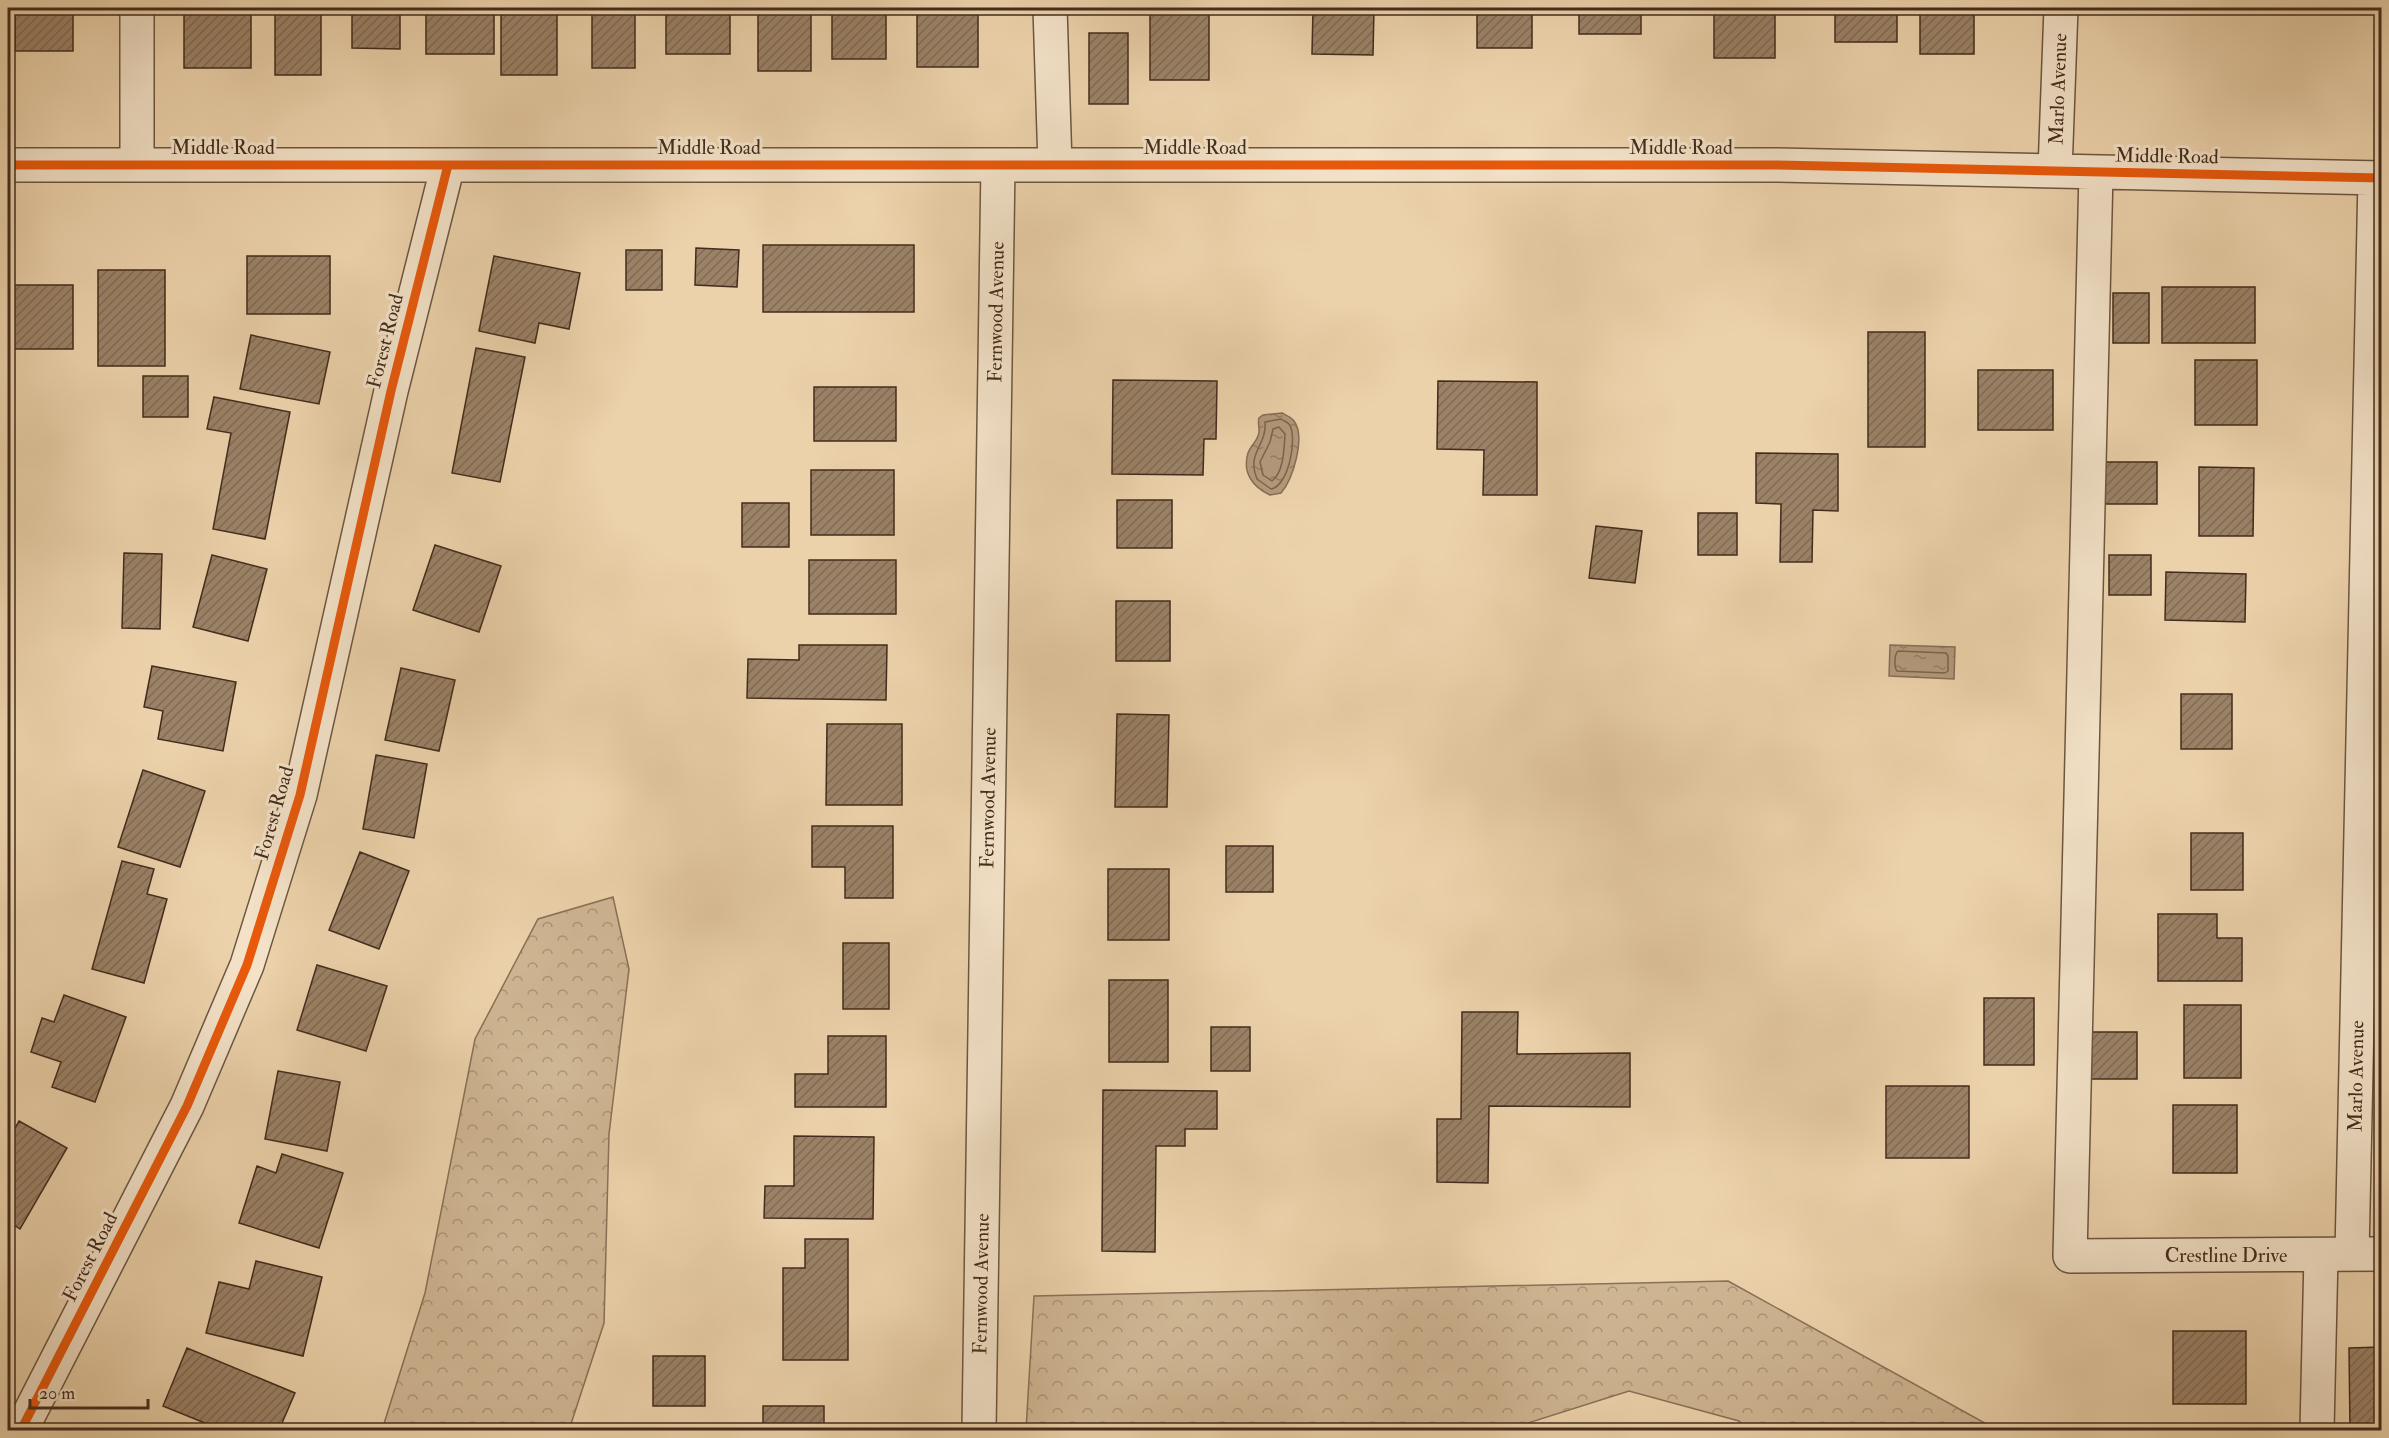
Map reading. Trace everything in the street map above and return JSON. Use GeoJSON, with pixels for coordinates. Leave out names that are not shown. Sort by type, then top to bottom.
{"type":"FeatureCollection","features":[{"type":"Feature","properties":{"kind":"street"},"geometry":{"type":"LineString","coordinates":[[137,8],[137,165]]}},
{"type":"Feature","properties":{"kind":"street"},"geometry":{"type":"LineString","coordinates":[[1050,8],[1055,165]]}},
{"type":"Feature","properties":{"kind":"street","name":"Marlo Avenue"},"geometry":{"type":"LineString","coordinates":[[2055,171],[2061,8]]}},
{"type":"Feature","properties":{"kind":"street","name":"Middle Road"},"geometry":{"type":"LineString","coordinates":[[8,165],[1776,165],[2378,178]]}},
{"type":"Feature","properties":{"kind":"street","name":"Forest Road"},"geometry":{"type":"LineString","coordinates":[[21,1431],[187,1106],[247,965],[300,795],[391,391],[448,165]]}},
{"type":"Feature","properties":{"kind":"street","name":"Fernwood Avenue"},"geometry":{"type":"LineString","coordinates":[[980,1431],[998,165]]}},
{"type":"Feature","properties":{"kind":"street","name":"Crestline Drive"},"geometry":{"type":"LineString","coordinates":[[2096,172],[2070,1256],[2351,1254]]}},
{"type":"Feature","properties":{"kind":"street","name":"Marlo Avenue"},"geometry":{"type":"LineString","coordinates":[[2317,1431],[2351,1254],[2374,532],[2378,178]]}},
{"type":"Feature","properties":{"kind":"green space"},"geometry":{"type":"Polygon","coordinates":[[[613,897],[629,969],[609,1134],[604,1323],[569,1430],[382,1430],[425,1293],[475,1039],[538,919],[613,897]]]}},
{"type":"Feature","properties":{"kind":"green space"},"geometry":{"type":"Polygon","coordinates":[[[1728,1281],[1992,1427],[1993,1430],[1747,1430],[1739,1421],[1629,1391],[1506,1430],[1026,1430],[1034,1296],[1728,1281]]]}},
{"type":"Feature","properties":{"kind":"water"},"geometry":{"type":"Polygon","coordinates":[[[1282,413],[1294,421],[1299,437],[1298,447],[1294,468],[1285,487],[1281,493],[1270,495],[1250,478],[1247,460],[1249,451],[1259,433],[1259,418],[1263,415],[1282,413]]]}},
{"type":"Feature","properties":{"kind":"water"},"geometry":{"type":"Polygon","coordinates":[[[1890,645],[1955,647],[1954,679],[1889,676],[1890,645]]]}},
{"type":"Feature","properties":{"kind":"building"},"geometry":{"type":"Polygon","coordinates":[[[15,8],[73,8],[73,51],[15,51],[15,8]]]}},
{"type":"Feature","properties":{"kind":"building"},"geometry":{"type":"Polygon","coordinates":[[[275,8],[321,8],[321,75],[275,75],[275,8]]]}},
{"type":"Feature","properties":{"kind":"building"},"geometry":{"type":"Polygon","coordinates":[[[352,8],[400,8],[400,49],[352,48],[352,8]]]}},
{"type":"Feature","properties":{"kind":"building"},"geometry":{"type":"Polygon","coordinates":[[[426,8],[494,8],[494,54],[426,54],[426,8]]]}},
{"type":"Feature","properties":{"kind":"building"},"geometry":{"type":"Polygon","coordinates":[[[501,8],[557,8],[557,75],[501,75],[501,8]]]}},
{"type":"Feature","properties":{"kind":"building"},"geometry":{"type":"Polygon","coordinates":[[[592,8],[635,8],[635,68],[592,68],[592,8]]]}},
{"type":"Feature","properties":{"kind":"building"},"geometry":{"type":"Polygon","coordinates":[[[666,8],[730,8],[730,54],[666,54],[666,8]]]}},
{"type":"Feature","properties":{"kind":"building"},"geometry":{"type":"Polygon","coordinates":[[[758,8],[811,8],[811,71],[758,71],[758,8]]]}},
{"type":"Feature","properties":{"kind":"building"},"geometry":{"type":"Polygon","coordinates":[[[832,8],[886,8],[886,59],[832,59],[832,8]]]}},
{"type":"Feature","properties":{"kind":"building"},"geometry":{"type":"Polygon","coordinates":[[[917,8],[978,8],[978,67],[917,67],[917,8]]]}},
{"type":"Feature","properties":{"kind":"building"},"geometry":{"type":"Polygon","coordinates":[[[1313,8],[1374,8],[1373,55],[1312,54],[1313,8]]]}},
{"type":"Feature","properties":{"kind":"building"},"geometry":{"type":"Polygon","coordinates":[[[1477,8],[1532,8],[1532,48],[1477,48],[1477,8]]]}},
{"type":"Feature","properties":{"kind":"building"},"geometry":{"type":"Polygon","coordinates":[[[1579,8],[1641,8],[1641,34],[1579,34],[1579,8]]]}},
{"type":"Feature","properties":{"kind":"building"},"geometry":{"type":"Polygon","coordinates":[[[1714,8],[1775,8],[1775,58],[1714,58],[1714,8]]]}},
{"type":"Feature","properties":{"kind":"building"},"geometry":{"type":"Polygon","coordinates":[[[1835,8],[1897,8],[1897,42],[1835,42],[1835,8]]]}},
{"type":"Feature","properties":{"kind":"building"},"geometry":{"type":"Polygon","coordinates":[[[1920,8],[1974,8],[1974,54],[1920,54],[1920,8]]]}},
{"type":"Feature","properties":{"kind":"building"},"geometry":{"type":"Polygon","coordinates":[[[184,9],[251,9],[251,68],[184,68],[184,9]]]}},
{"type":"Feature","properties":{"kind":"building"},"geometry":{"type":"Polygon","coordinates":[[[1150,11],[1209,11],[1209,80],[1150,80],[1150,11]]]}},
{"type":"Feature","properties":{"kind":"building"},"geometry":{"type":"Polygon","coordinates":[[[1089,33],[1128,33],[1128,104],[1089,104],[1089,33]]]}},
{"type":"Feature","properties":{"kind":"building"},"geometry":{"type":"Polygon","coordinates":[[[763,245],[914,245],[914,312],[763,312],[763,245]]]}},
{"type":"Feature","properties":{"kind":"building"},"geometry":{"type":"Polygon","coordinates":[[[696,248],[739,250],[737,287],[695,285],[696,248]]]}},
{"type":"Feature","properties":{"kind":"building"},"geometry":{"type":"Polygon","coordinates":[[[626,250],[662,250],[662,290],[626,290],[626,250]]]}},
{"type":"Feature","properties":{"kind":"building"},"geometry":{"type":"Polygon","coordinates":[[[247,256],[330,256],[330,314],[247,314],[247,256]]]}},
{"type":"Feature","properties":{"kind":"building"},"geometry":{"type":"Polygon","coordinates":[[[494,256],[580,273],[569,329],[539,323],[535,343],[479,331],[494,256]]]}},
{"type":"Feature","properties":{"kind":"building"},"geometry":{"type":"Polygon","coordinates":[[[98,270],[165,270],[165,366],[98,366],[98,270]]]}},
{"type":"Feature","properties":{"kind":"building"},"geometry":{"type":"Polygon","coordinates":[[[8,285],[73,285],[73,349],[8,349],[8,285]]]}},
{"type":"Feature","properties":{"kind":"building"},"geometry":{"type":"Polygon","coordinates":[[[2162,287],[2255,287],[2255,343],[2162,343],[2162,287]]]}},
{"type":"Feature","properties":{"kind":"building"},"geometry":{"type":"Polygon","coordinates":[[[2113,293],[2149,293],[2149,343],[2113,343],[2113,293]]]}},
{"type":"Feature","properties":{"kind":"building"},"geometry":{"type":"Polygon","coordinates":[[[1868,332],[1925,332],[1925,447],[1868,447],[1868,332]]]}},
{"type":"Feature","properties":{"kind":"building"},"geometry":{"type":"Polygon","coordinates":[[[251,335],[330,352],[319,404],[240,389],[251,335]]]}},
{"type":"Feature","properties":{"kind":"building"},"geometry":{"type":"Polygon","coordinates":[[[476,348],[525,357],[500,482],[452,473],[476,348]]]}},
{"type":"Feature","properties":{"kind":"building"},"geometry":{"type":"Polygon","coordinates":[[[2195,360],[2257,360],[2257,425],[2195,425],[2195,360]]]}},
{"type":"Feature","properties":{"kind":"building"},"geometry":{"type":"Polygon","coordinates":[[[1978,370],[2053,370],[2053,430],[1978,430],[1978,370]]]}},
{"type":"Feature","properties":{"kind":"building"},"geometry":{"type":"Polygon","coordinates":[[[143,376],[188,376],[188,417],[143,417],[143,376]]]}},
{"type":"Feature","properties":{"kind":"building"},"geometry":{"type":"Polygon","coordinates":[[[1113,380],[1217,381],[1216,439],[1204,439],[1203,475],[1112,474],[1113,380]]]}},
{"type":"Feature","properties":{"kind":"building"},"geometry":{"type":"Polygon","coordinates":[[[1438,381],[1537,382],[1537,495],[1483,495],[1484,450],[1437,449],[1438,381]]]}},
{"type":"Feature","properties":{"kind":"building"},"geometry":{"type":"Polygon","coordinates":[[[814,387],[896,387],[896,441],[814,441],[814,387]]]}},
{"type":"Feature","properties":{"kind":"building"},"geometry":{"type":"Polygon","coordinates":[[[214,397],[290,412],[265,539],[213,529],[231,433],[207,429],[214,397]]]}},
{"type":"Feature","properties":{"kind":"building"},"geometry":{"type":"Polygon","coordinates":[[[1756,453],[1838,454],[1838,511],[1813,510],[1812,562],[1780,562],[1781,504],[1756,503],[1756,453]]]}},
{"type":"Feature","properties":{"kind":"building"},"geometry":{"type":"Polygon","coordinates":[[[2104,462],[2157,462],[2157,504],[2104,504],[2104,462]]]}},
{"type":"Feature","properties":{"kind":"building"},"geometry":{"type":"Polygon","coordinates":[[[2199,467],[2254,468],[2253,536],[2199,536],[2199,467]]]}},
{"type":"Feature","properties":{"kind":"building"},"geometry":{"type":"Polygon","coordinates":[[[811,470],[894,470],[894,535],[811,535],[811,470]]]}},
{"type":"Feature","properties":{"kind":"building"},"geometry":{"type":"Polygon","coordinates":[[[1117,500],[1172,500],[1172,548],[1117,548],[1117,500]]]}},
{"type":"Feature","properties":{"kind":"building"},"geometry":{"type":"Polygon","coordinates":[[[742,503],[789,503],[789,547],[742,547],[742,503]]]}},
{"type":"Feature","properties":{"kind":"building"},"geometry":{"type":"Polygon","coordinates":[[[1698,513],[1737,513],[1737,555],[1698,555],[1698,513]]]}},
{"type":"Feature","properties":{"kind":"building"},"geometry":{"type":"Polygon","coordinates":[[[1596,526],[1642,531],[1635,583],[1589,578],[1596,526]]]}},
{"type":"Feature","properties":{"kind":"building"},"geometry":{"type":"Polygon","coordinates":[[[435,545],[501,566],[479,632],[413,610],[435,545]]]}},
{"type":"Feature","properties":{"kind":"building"},"geometry":{"type":"Polygon","coordinates":[[[124,553],[162,554],[160,629],[122,628],[124,553]]]}},
{"type":"Feature","properties":{"kind":"building"},"geometry":{"type":"Polygon","coordinates":[[[212,555],[267,569],[248,641],[193,627],[212,555]]]}},
{"type":"Feature","properties":{"kind":"building"},"geometry":{"type":"Polygon","coordinates":[[[2109,555],[2151,555],[2151,595],[2109,595],[2109,555]]]}},
{"type":"Feature","properties":{"kind":"building"},"geometry":{"type":"Polygon","coordinates":[[[809,560],[896,560],[896,614],[809,614],[809,560]]]}},
{"type":"Feature","properties":{"kind":"building"},"geometry":{"type":"Polygon","coordinates":[[[2166,572],[2246,574],[2245,622],[2165,620],[2166,572]]]}},
{"type":"Feature","properties":{"kind":"building"},"geometry":{"type":"Polygon","coordinates":[[[1116,601],[1170,601],[1170,661],[1116,661],[1116,601]]]}},
{"type":"Feature","properties":{"kind":"building"},"geometry":{"type":"Polygon","coordinates":[[[799,645],[887,645],[886,700],[747,698],[748,659],[799,660],[799,645]]]}},
{"type":"Feature","properties":{"kind":"building"},"geometry":{"type":"Polygon","coordinates":[[[152,666],[236,682],[223,751],[158,739],[163,711],[144,707],[152,666]]]}},
{"type":"Feature","properties":{"kind":"building"},"geometry":{"type":"Polygon","coordinates":[[[401,668],[455,680],[439,751],[385,740],[401,668]]]}},
{"type":"Feature","properties":{"kind":"building"},"geometry":{"type":"Polygon","coordinates":[[[2181,694],[2232,694],[2232,749],[2181,749],[2181,694]]]}},
{"type":"Feature","properties":{"kind":"building"},"geometry":{"type":"Polygon","coordinates":[[[1117,714],[1169,715],[1167,807],[1115,807],[1117,714]]]}},
{"type":"Feature","properties":{"kind":"building"},"geometry":{"type":"Polygon","coordinates":[[[827,724],[902,724],[902,805],[826,805],[827,724]]]}},
{"type":"Feature","properties":{"kind":"building"},"geometry":{"type":"Polygon","coordinates":[[[376,755],[427,764],[414,838],[363,829],[376,755]]]}},
{"type":"Feature","properties":{"kind":"building"},"geometry":{"type":"Polygon","coordinates":[[[143,770],[205,791],[180,867],[118,847],[143,770]]]}},
{"type":"Feature","properties":{"kind":"building"},"geometry":{"type":"Polygon","coordinates":[[[812,826],[893,826],[893,898],[845,898],[845,867],[812,867],[812,826]]]}},
{"type":"Feature","properties":{"kind":"building"},"geometry":{"type":"Polygon","coordinates":[[[2191,833],[2243,833],[2243,890],[2191,890],[2191,833]]]}},
{"type":"Feature","properties":{"kind":"building"},"geometry":{"type":"Polygon","coordinates":[[[1226,846],[1273,846],[1273,892],[1226,892],[1226,846]]]}},
{"type":"Feature","properties":{"kind":"building"},"geometry":{"type":"Polygon","coordinates":[[[360,852],[409,871],[379,949],[329,930],[360,852]]]}},
{"type":"Feature","properties":{"kind":"building"},"geometry":{"type":"Polygon","coordinates":[[[122,861],[154,869],[147,894],[167,899],[144,983],[92,969],[122,861]]]}},
{"type":"Feature","properties":{"kind":"building"},"geometry":{"type":"Polygon","coordinates":[[[1108,869],[1169,869],[1169,940],[1108,940],[1108,869]]]}},
{"type":"Feature","properties":{"kind":"building"},"geometry":{"type":"Polygon","coordinates":[[[2158,914],[2217,914],[2217,938],[2242,938],[2242,981],[2158,981],[2158,914]]]}},
{"type":"Feature","properties":{"kind":"building"},"geometry":{"type":"Polygon","coordinates":[[[843,943],[889,943],[889,1009],[843,1009],[843,943]]]}},
{"type":"Feature","properties":{"kind":"building"},"geometry":{"type":"Polygon","coordinates":[[[317,965],[387,986],[366,1051],[297,1030],[317,965]]]}},
{"type":"Feature","properties":{"kind":"building"},"geometry":{"type":"Polygon","coordinates":[[[1109,980],[1168,980],[1168,1062],[1109,1062],[1109,980]]]}},
{"type":"Feature","properties":{"kind":"building"},"geometry":{"type":"Polygon","coordinates":[[[64,995],[126,1017],[95,1102],[52,1087],[61,1062],[31,1052],[42,1018],[54,1022],[64,995]]]}},
{"type":"Feature","properties":{"kind":"building"},"geometry":{"type":"Polygon","coordinates":[[[1984,998],[2034,998],[2034,1065],[1984,1065],[1984,998]]]}},
{"type":"Feature","properties":{"kind":"building"},"geometry":{"type":"Polygon","coordinates":[[[2184,1005],[2241,1005],[2241,1078],[2184,1078],[2184,1005]]]}},
{"type":"Feature","properties":{"kind":"building"},"geometry":{"type":"Polygon","coordinates":[[[1462,1012],[1518,1012],[1517,1054],[1630,1053],[1630,1107],[1489,1106],[1488,1183],[1437,1182],[1437,1119],[1461,1119],[1462,1012]]]}},
{"type":"Feature","properties":{"kind":"building"},"geometry":{"type":"Polygon","coordinates":[[[1211,1027],[1250,1027],[1250,1071],[1211,1071],[1211,1027]]]}},
{"type":"Feature","properties":{"kind":"building"},"geometry":{"type":"Polygon","coordinates":[[[2091,1032],[2137,1032],[2137,1079],[2091,1079],[2091,1032]]]}},
{"type":"Feature","properties":{"kind":"building"},"geometry":{"type":"Polygon","coordinates":[[[828,1036],[886,1036],[886,1107],[795,1107],[795,1074],[828,1074],[828,1036]]]}},
{"type":"Feature","properties":{"kind":"building"},"geometry":{"type":"Polygon","coordinates":[[[278,1071],[340,1082],[327,1151],[265,1139],[278,1071]]]}},
{"type":"Feature","properties":{"kind":"building"},"geometry":{"type":"Polygon","coordinates":[[[1886,1086],[1969,1086],[1969,1158],[1886,1158],[1886,1086]]]}},
{"type":"Feature","properties":{"kind":"building"},"geometry":{"type":"Polygon","coordinates":[[[1103,1090],[1217,1091],[1217,1129],[1185,1129],[1185,1146],[1156,1146],[1155,1252],[1102,1251],[1103,1090]]]}},
{"type":"Feature","properties":{"kind":"building"},"geometry":{"type":"Polygon","coordinates":[[[2173,1105],[2237,1105],[2237,1173],[2173,1173],[2173,1105]]]}},
{"type":"Feature","properties":{"kind":"building"},"geometry":{"type":"Polygon","coordinates":[[[19,1121],[67,1148],[20,1229],[8,1221],[8,1141],[19,1121]]]}},
{"type":"Feature","properties":{"kind":"building"},"geometry":{"type":"Polygon","coordinates":[[[794,1136],[874,1137],[873,1219],[764,1218],[765,1186],[794,1186],[794,1136]]]}},
{"type":"Feature","properties":{"kind":"building"},"geometry":{"type":"Polygon","coordinates":[[[282,1154],[343,1173],[319,1248],[239,1223],[257,1166],[276,1173],[282,1154]]]}},
{"type":"Feature","properties":{"kind":"building"},"geometry":{"type":"Polygon","coordinates":[[[805,1239],[848,1239],[848,1360],[783,1360],[783,1268],[805,1268],[805,1239]]]}},
{"type":"Feature","properties":{"kind":"building"},"geometry":{"type":"Polygon","coordinates":[[[256,1261],[322,1277],[303,1356],[206,1333],[219,1282],[249,1289],[256,1261]]]}},
{"type":"Feature","properties":{"kind":"building"},"geometry":{"type":"Polygon","coordinates":[[[2173,1331],[2246,1331],[2246,1404],[2173,1404],[2173,1331]]]}},
{"type":"Feature","properties":{"kind":"building"},"geometry":{"type":"Polygon","coordinates":[[[2382,1347],[2382,1430],[2350,1430],[2349,1348],[2382,1347]]]}},
{"type":"Feature","properties":{"kind":"building"},"geometry":{"type":"Polygon","coordinates":[[[187,1348],[295,1393],[279,1430],[222,1430],[163,1406],[187,1348]]]}},
{"type":"Feature","properties":{"kind":"building"},"geometry":{"type":"Polygon","coordinates":[[[653,1356],[705,1356],[705,1406],[653,1406],[653,1356]]]}},
{"type":"Feature","properties":{"kind":"building"},"geometry":{"type":"Polygon","coordinates":[[[763,1406],[824,1406],[824,1430],[730,1430],[730,1427],[763,1427],[763,1406]]]}},
{"type":"Feature","properties":{"kind":"cycle path"},"geometry":{"type":"LineString","coordinates":[[8,165],[1776,165],[2382,178]]}},
{"type":"Feature","properties":{"kind":"cycle path"},"geometry":{"type":"LineString","coordinates":[[21,1430],[187,1106],[247,965],[300,795],[391,391],[448,165]]}}]}
